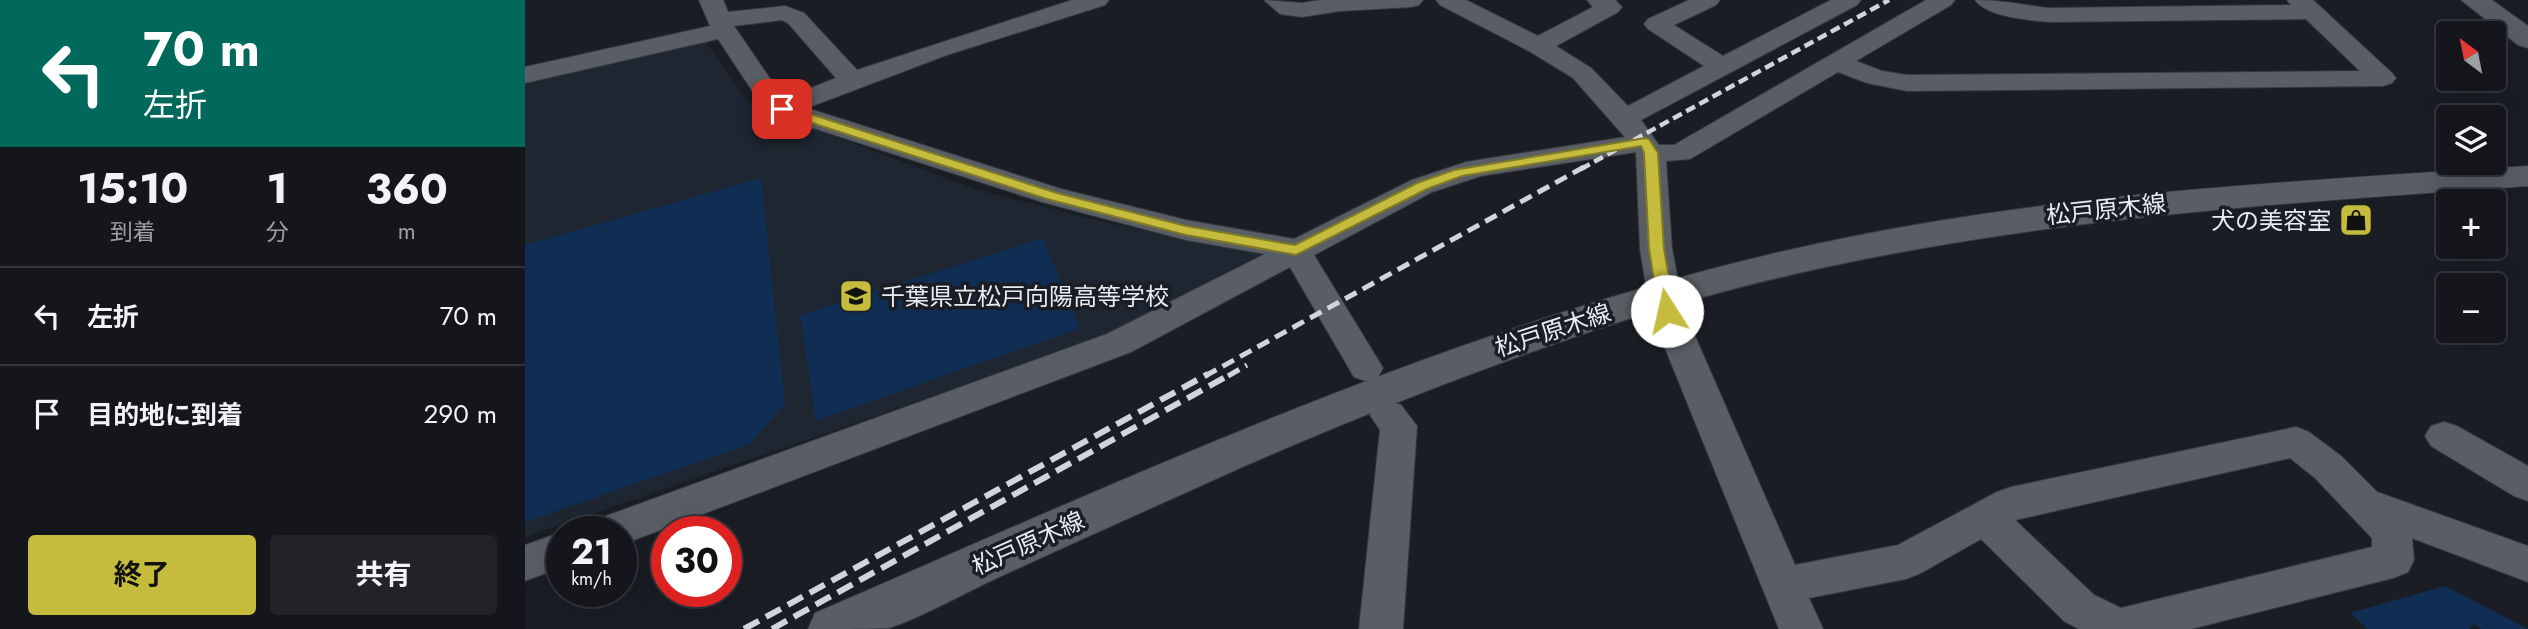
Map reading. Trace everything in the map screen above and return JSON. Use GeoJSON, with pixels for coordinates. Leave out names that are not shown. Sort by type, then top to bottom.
{"type":"FeatureCollection","features":[{"type":"Feature","properties":{"kind":"main road"},"geometry":{"type":"LineString","coordinates":[[2474,0],[2528,39]]}},
{"type":"Feature","properties":{"kind":"main road","name":"松戸原木線"},"geometry":{"type":"LineString","coordinates":[[833,629],[1366,396],[1476,354],[1665,294],[1847,249],[2035,216],[2222,198],[2528,176]]}},
{"type":"Feature","properties":{"kind":"street"},"geometry":{"type":"LineString","coordinates":[[782,109],[851,79],[1097,0]]}},
{"type":"Feature","properties":{"kind":"street"},"geometry":{"type":"LineString","coordinates":[[1276,0],[1288,9],[1302,10],[1340,4],[1411,0]]}},
{"type":"Feature","properties":{"kind":"street"},"geometry":{"type":"LineString","coordinates":[[1448,0],[1538,46],[1590,79],[1640,137],[1680,153],[1943,0]]}},
{"type":"Feature","properties":{"kind":"street"},"geometry":{"type":"LineString","coordinates":[[1538,46],[1610,7],[1599,0]]}},
{"type":"Feature","properties":{"kind":"street"},"geometry":{"type":"LineString","coordinates":[[1708,0],[1655,24],[1723,67]]}},
{"type":"Feature","properties":{"kind":"street"},"geometry":{"type":"LineString","coordinates":[[637,522],[1119,343],[1422,186],[1459,173],[1640,137],[1723,67],[1849,0]]}},
{"type":"Feature","properties":{"kind":"street"},"geometry":{"type":"LineString","coordinates":[[1835,62],[1876,78],[1907,83],[2383,78],[2305,6],[2049,15],[2015,11],[1987,0]]}},
{"type":"Feature","properties":{"kind":"street"},"geometry":{"type":"LineString","coordinates":[[525,75],[718,17],[785,12],[796,19],[851,79]]}},
{"type":"Feature","properties":{"kind":"street"},"geometry":{"type":"LineString","coordinates":[[718,17],[766,92],[782,109],[1052,196],[1186,230],[1296,250],[1366,368]]}},
{"type":"Feature","properties":{"kind":"street"},"geometry":{"type":"LineString","coordinates":[[1640,137],[1667,311],[1801,629]]}},
{"type":"Feature","properties":{"kind":"street"},"geometry":{"type":"LineString","coordinates":[[1381,629],[1399,426],[1388,415]]}},
{"type":"Feature","properties":{"kind":"street"},"geometry":{"type":"LineString","coordinates":[[2444,436],[2528,485]]}},
{"type":"Feature","properties":{"kind":"street"},"geometry":{"type":"LineString","coordinates":[[1781,586],[1906,561],[2011,503],[2296,442],[2328,467],[2392,532],[2393,560],[2119,628],[2079,608],[1986,518]]}},
{"type":"Feature","properties":{"kind":"street"},"geometry":{"type":"LineString","coordinates":[[2364,503],[2528,564]]}},
{"type":"Feature","properties":{"kind":"street"},"geometry":{"type":"LineString","coordinates":[[525,563],[546,556]]}},
{"type":"Feature","properties":{"kind":"shaded area","name":"千葉県立松戸向陽高等学校"},"geometry":{"type":"Polygon","coordinates":[[[702,37],[750,104],[977,190],[1112,224],[1267,255],[1108,336],[586,516],[546,516],[546,530],[525,537],[525,79],[702,37]]]}},
{"type":"Feature","properties":{"kind":"shaded area"},"geometry":{"type":"Polygon","coordinates":[[[761,178],[785,404],[750,444],[525,522],[525,245],[761,178]]]}},
{"type":"Feature","properties":{"kind":"shaded area"},"geometry":{"type":"Polygon","coordinates":[[[1043,238],[1080,328],[816,421],[800,315],[1043,238]]]}},
{"type":"Feature","properties":{"kind":"shaded area"},"geometry":{"type":"Polygon","coordinates":[[[2445,586],[2528,629],[2482,629],[2473,624],[2469,629],[2368,629],[2350,613],[2445,586]]]}},
{"type":"Feature","properties":{"kind":"railway"},"geometry":{"type":"LineString","coordinates":[[1581,169],[1889,0]]}},
{"type":"Feature","properties":{"kind":"railway"},"geometry":{"type":"LineString","coordinates":[[1205,376],[1584,167]]}},
{"type":"Feature","properties":{"kind":"railway"},"geometry":{"type":"LineString","coordinates":[[1228,376],[1247,365]]}},
{"type":"Feature","properties":{"kind":"railway"},"geometry":{"type":"LineString","coordinates":[[744,629],[1208,374]]}},
{"type":"Feature","properties":{"kind":"railway"},"geometry":{"type":"LineString","coordinates":[[772,629],[1231,374]]}},
{"type":"Feature","properties":{"kind":"place","name":"犬の美容室"},"geometry":{"type":"Point","coordinates":[2356,220]}},
{"type":"Feature","properties":{"kind":"place","name":"千葉県立松戸向陽高等学校"},"geometry":{"type":"Point","coordinates":[856,296]}},
{"type":"Feature","properties":{"kind":"route"},"geometry":{"type":"LineString","coordinates":[[782,109],[1052,196],[1186,230],[1296,250],[1422,186],[1459,173],[1476,168],[1645,142],[1651,153],[1656,249],[1667,311]]}}]}
